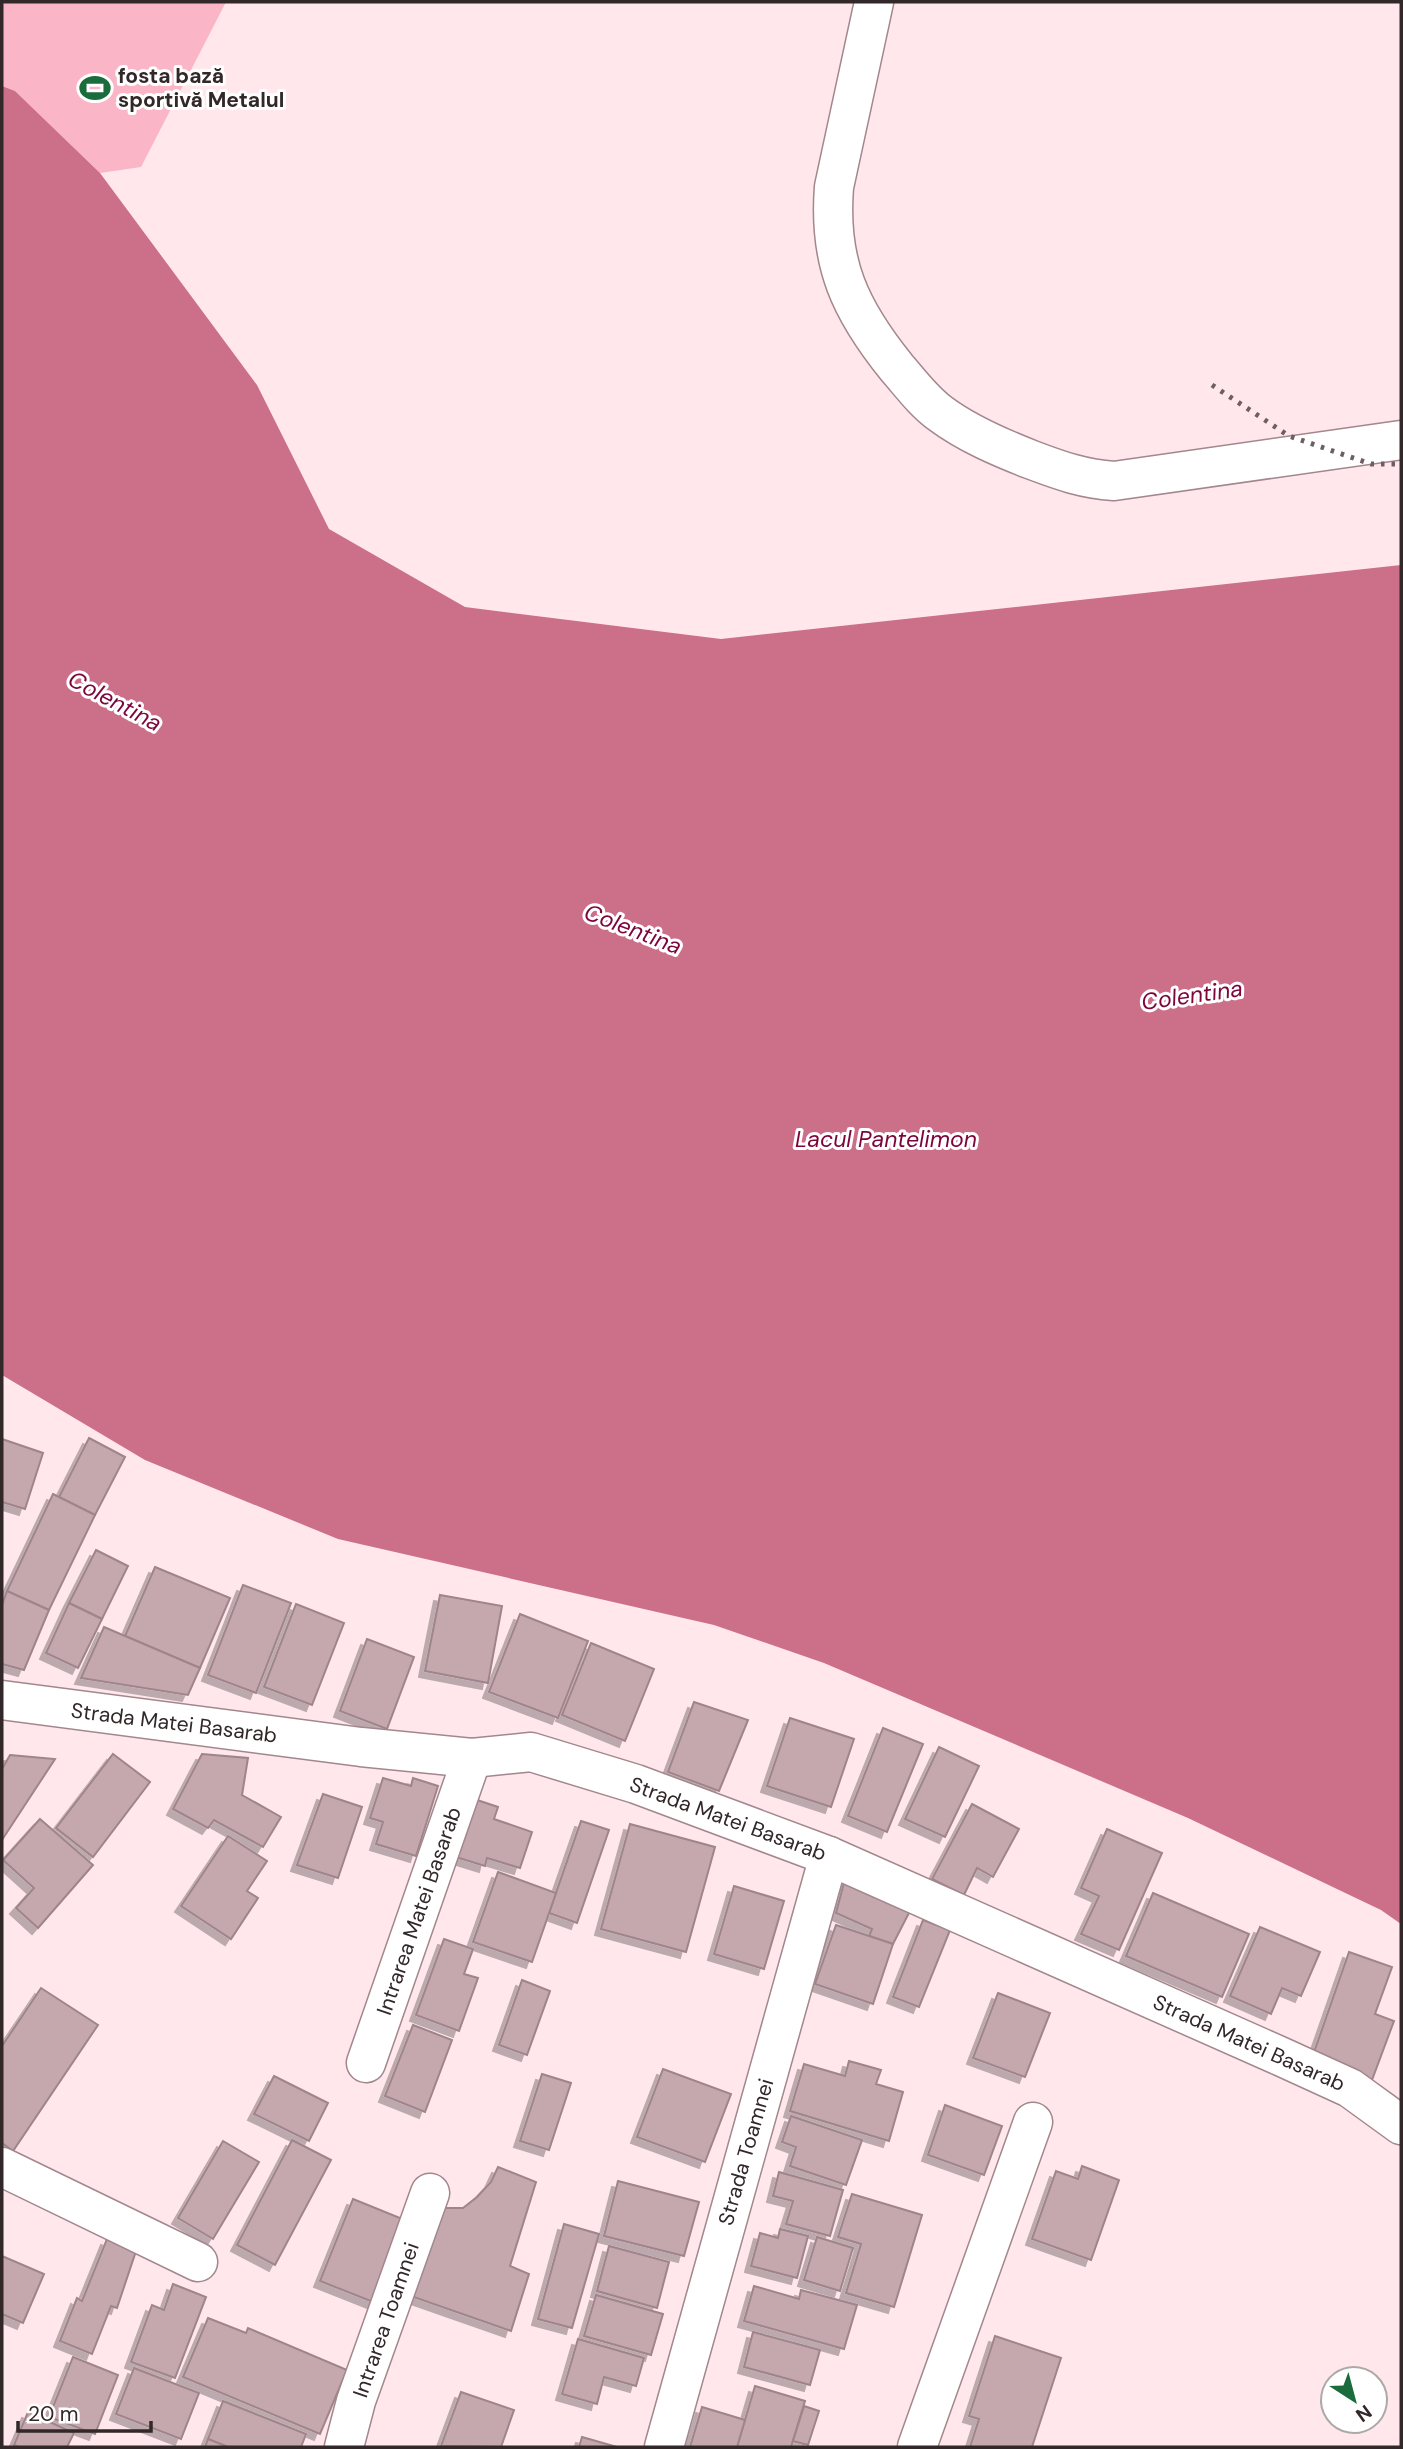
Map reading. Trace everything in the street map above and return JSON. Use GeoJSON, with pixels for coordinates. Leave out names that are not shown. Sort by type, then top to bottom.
{"type":"FeatureCollection","features":[{"type":"Feature","properties":{"kind":"street"},"geometry":{"type":"LineString","coordinates":[[874,2],[834,187],[832,210],[840,274],[855,308],[873,337],[918,393],[940,413],[963,428],[1019,455],[1088,480],[1114,481],[1401,440]]}},
{"type":"Feature","properties":{"kind":"street","name":"Strada Matei Basarab"},"geometry":{"type":"LineString","coordinates":[[2,1700],[361,1747],[472,1758],[531,1752],[636,1784],[828,1856],[1350,2088],[1401,2125]]}},
{"type":"Feature","properties":{"kind":"street","name":"Intrarea Matei Basarab"},"geometry":{"type":"LineString","coordinates":[[366,2063],[472,1758]]}},
{"type":"Feature","properties":{"kind":"street","name":"Strada Toamnei"},"geometry":{"type":"LineString","coordinates":[[664,2447],[828,1856]]}},
{"type":"Feature","properties":{"kind":"street"},"geometry":{"type":"LineString","coordinates":[[917,2447],[1033,2122]]}},
{"type":"Feature","properties":{"kind":"street"},"geometry":{"type":"LineString","coordinates":[[2,2167],[198,2262]]}},
{"type":"Feature","properties":{"kind":"street","name":"Intrarea Toamnei"},"geometry":{"type":"LineString","coordinates":[[344,2447],[356,2401],[430,2193]]}},
{"type":"Feature","properties":{"kind":"shaded area","name":"fosta bază sportivă Metalul"},"geometry":{"type":"Polygon","coordinates":[[[2,2],[226,2],[141,167],[100,173],[15,91],[2,86],[2,2]]]}},
{"type":"Feature","properties":{"kind":"water","name":"Lacul Pantelimon"},"geometry":{"type":"Polygon","coordinates":[[[2,86],[15,91],[100,173],[257,385],[329,529],[465,607],[721,639],[1401,565],[1401,1924],[1381,1910],[1188,1818],[824,1663],[714,1625],[338,1539],[145,1460],[2,1375],[2,86]]]}},
{"type":"Feature","properties":{"kind":"building"},"geometry":{"type":"Polygon","coordinates":[[[89,1438],[125,1457],[95,1515],[59,1497],[89,1438]]]}},
{"type":"Feature","properties":{"kind":"building"},"geometry":{"type":"Polygon","coordinates":[[[2,1439],[43,1453],[25,1509],[2,1502],[2,1439]]]}},
{"type":"Feature","properties":{"kind":"building"},"geometry":{"type":"Polygon","coordinates":[[[53,1494],[95,1515],[49,1610],[7,1591],[53,1494]]]}},
{"type":"Feature","properties":{"kind":"building"},"geometry":{"type":"Polygon","coordinates":[[[96,1550],[128,1566],[102,1619],[69,1603],[96,1550]]]}},
{"type":"Feature","properties":{"kind":"building"},"geometry":{"type":"Polygon","coordinates":[[[155,1567],[230,1598],[200,1668],[125,1636],[155,1567]]]}},
{"type":"Feature","properties":{"kind":"building"},"geometry":{"type":"Polygon","coordinates":[[[243,1585],[291,1603],[256,1693],[208,1675],[243,1585]]]}},
{"type":"Feature","properties":{"kind":"building"},"geometry":{"type":"Polygon","coordinates":[[[7,1591],[49,1610],[24,1670],[2,1664],[2,1605],[7,1591]]]}},
{"type":"Feature","properties":{"kind":"building"},"geometry":{"type":"Polygon","coordinates":[[[440,1595],[502,1606],[488,1683],[425,1671],[440,1595]]]}},
{"type":"Feature","properties":{"kind":"building"},"geometry":{"type":"Polygon","coordinates":[[[69,1603],[102,1619],[78,1668],[46,1653],[69,1603]]]}},
{"type":"Feature","properties":{"kind":"building"},"geometry":{"type":"Polygon","coordinates":[[[296,1604],[344,1623],[312,1705],[264,1687],[296,1604]]]}},
{"type":"Feature","properties":{"kind":"building"},"geometry":{"type":"Polygon","coordinates":[[[520,1614],[588,1641],[558,1718],[489,1692],[520,1614]]]}},
{"type":"Feature","properties":{"kind":"building"},"geometry":{"type":"Polygon","coordinates":[[[104,1627],[200,1668],[188,1695],[81,1678],[104,1627]]]}},
{"type":"Feature","properties":{"kind":"building"},"geometry":{"type":"Polygon","coordinates":[[[367,1639],[414,1657],[387,1729],[340,1711],[367,1639]]]}},
{"type":"Feature","properties":{"kind":"building"},"geometry":{"type":"Polygon","coordinates":[[[591,1643],[654,1669],[625,1741],[562,1715],[591,1643]]]}},
{"type":"Feature","properties":{"kind":"building"},"geometry":{"type":"Polygon","coordinates":[[[694,1702],[748,1720],[719,1791],[668,1772],[694,1702]]]}},
{"type":"Feature","properties":{"kind":"building"},"geometry":{"type":"Polygon","coordinates":[[[790,1718],[854,1739],[831,1807],[767,1786],[790,1718]]]}},
{"type":"Feature","properties":{"kind":"building"},"geometry":{"type":"Polygon","coordinates":[[[883,1728],[923,1744],[887,1832],[848,1816],[883,1728]]]}},
{"type":"Feature","properties":{"kind":"building"},"geometry":{"type":"Polygon","coordinates":[[[939,1747],[979,1766],[945,1837],[905,1819],[939,1747]]]}},
{"type":"Feature","properties":{"kind":"building"},"geometry":{"type":"Polygon","coordinates":[[[113,1754],[150,1782],[93,1857],[56,1828],[113,1754]]]}},
{"type":"Feature","properties":{"kind":"building"},"geometry":{"type":"Polygon","coordinates":[[[202,1754],[248,1758],[242,1795],[281,1817],[263,1847],[214,1820],[208,1828],[173,1809],[202,1754]]]}},
{"type":"Feature","properties":{"kind":"building"},"geometry":{"type":"Polygon","coordinates":[[[10,1755],[55,1759],[2,1840],[2,1769],[10,1755]]]}},
{"type":"Feature","properties":{"kind":"building"},"geometry":{"type":"Polygon","coordinates":[[[383,1778],[411,1786],[413,1778],[438,1786],[416,1856],[376,1844],[383,1822],[370,1818],[383,1778]]]}},
{"type":"Feature","properties":{"kind":"building"},"geometry":{"type":"Polygon","coordinates":[[[323,1794],[362,1807],[338,1878],[297,1865],[323,1794]]]}},
{"type":"Feature","properties":{"kind":"building"},"geometry":{"type":"Polygon","coordinates":[[[462,1795],[498,1807],[494,1819],[532,1832],[520,1868],[487,1858],[485,1866],[443,1853],[462,1795]]]}},
{"type":"Feature","properties":{"kind":"building"},"geometry":{"type":"Polygon","coordinates":[[[972,1804],[1019,1829],[993,1877],[977,1868],[964,1895],[932,1879],[972,1804]]]}},
{"type":"Feature","properties":{"kind":"building"},"geometry":{"type":"Polygon","coordinates":[[[40,1819],[93,1865],[38,1928],[16,1908],[34,1888],[3,1860],[40,1819]]]}},
{"type":"Feature","properties":{"kind":"building"},"geometry":{"type":"Polygon","coordinates":[[[581,1821],[609,1830],[577,1923],[549,1913],[581,1821]]]}},
{"type":"Feature","properties":{"kind":"building"},"geometry":{"type":"Polygon","coordinates":[[[630,1824],[715,1847],[686,1952],[601,1929],[630,1824]]]}},
{"type":"Feature","properties":{"kind":"building"},"geometry":{"type":"Polygon","coordinates":[[[1107,1829],[1162,1853],[1119,1950],[1081,1934],[1099,1896],[1081,1888],[1107,1829]]]}},
{"type":"Feature","properties":{"kind":"building"},"geometry":{"type":"Polygon","coordinates":[[[228,1836],[267,1861],[247,1891],[258,1898],[231,1939],[181,1906],[228,1836]]]}},
{"type":"Feature","properties":{"kind":"building"},"geometry":{"type":"Polygon","coordinates":[[[498,1872],[556,1893],[532,1962],[473,1942],[498,1872]]]}},
{"type":"Feature","properties":{"kind":"building"},"geometry":{"type":"Polygon","coordinates":[[[845,1879],[912,1907],[893,1944],[869,1936],[872,1929],[836,1913],[845,1879]]]}},
{"type":"Feature","properties":{"kind":"building"},"geometry":{"type":"Polygon","coordinates":[[[734,1886],[784,1901],[764,1969],[714,1954],[734,1886]]]}},
{"type":"Feature","properties":{"kind":"building"},"geometry":{"type":"Polygon","coordinates":[[[1153,1893],[1249,1934],[1222,1997],[1126,1956],[1153,1893]]]}},
{"type":"Feature","properties":{"kind":"building"},"geometry":{"type":"Polygon","coordinates":[[[923,1920],[950,1930],[919,2007],[893,1997],[923,1920]]]}},
{"type":"Feature","properties":{"kind":"building"},"geometry":{"type":"Polygon","coordinates":[[[836,1925],[893,1944],[873,2004],[815,1984],[836,1925]]]}},
{"type":"Feature","properties":{"kind":"building"},"geometry":{"type":"Polygon","coordinates":[[[1260,1927],[1320,1952],[1301,1996],[1282,1988],[1271,2014],[1230,1996],[1260,1927]]]}},
{"type":"Feature","properties":{"kind":"building"},"geometry":{"type":"Polygon","coordinates":[[[444,1939],[473,1949],[464,1974],[478,1978],[459,2031],[416,2015],[444,1939]]]}},
{"type":"Feature","properties":{"kind":"building"},"geometry":{"type":"Polygon","coordinates":[[[1349,1952],[1392,1967],[1375,2014],[1394,2021],[1372,2080],[1312,2058],[1349,1952]]]}},
{"type":"Feature","properties":{"kind":"building"},"geometry":{"type":"Polygon","coordinates":[[[522,1980],[550,1991],[527,2055],[499,2045],[522,1980]]]}},
{"type":"Feature","properties":{"kind":"building"},"geometry":{"type":"Polygon","coordinates":[[[41,1988],[98,2025],[13,2151],[2,2143],[2,2046],[41,1988]]]}},
{"type":"Feature","properties":{"kind":"building"},"geometry":{"type":"Polygon","coordinates":[[[998,1993],[1050,2013],[1025,2077],[973,2058],[998,1993]]]}},
{"type":"Feature","properties":{"kind":"building"},"geometry":{"type":"Polygon","coordinates":[[[413,2025],[452,2040],[425,2112],[385,2096],[413,2025]]]}},
{"type":"Feature","properties":{"kind":"building"},"geometry":{"type":"Polygon","coordinates":[[[849,2061],[881,2070],[876,2084],[903,2092],[889,2141],[790,2111],[804,2064],[845,2076],[849,2061]]]}},
{"type":"Feature","properties":{"kind":"building"},"geometry":{"type":"Polygon","coordinates":[[[663,2069],[731,2094],[705,2162],[637,2137],[663,2069]]]}},
{"type":"Feature","properties":{"kind":"building"},"geometry":{"type":"Polygon","coordinates":[[[542,2074],[571,2083],[549,2150],[520,2141],[542,2074]]]}},
{"type":"Feature","properties":{"kind":"building"},"geometry":{"type":"Polygon","coordinates":[[[274,2076],[328,2103],[309,2141],[254,2114],[274,2076]]]}},
{"type":"Feature","properties":{"kind":"building"},"geometry":{"type":"Polygon","coordinates":[[[945,2105],[1002,2126],[984,2175],[928,2155],[945,2105]]]}},
{"type":"Feature","properties":{"kind":"building"},"geometry":{"type":"Polygon","coordinates":[[[791,2116],[862,2140],[846,2185],[790,2166],[796,2147],[782,2142],[791,2116]]]}},
{"type":"Feature","properties":{"kind":"building"},"geometry":{"type":"Polygon","coordinates":[[[292,2140],[331,2160],[275,2265],[237,2245],[292,2140]]]}},
{"type":"Feature","properties":{"kind":"building"},"geometry":{"type":"Polygon","coordinates":[[[223,2141],[259,2162],[213,2239],[178,2218],[223,2141]]]}},
{"type":"Feature","properties":{"kind":"building"},"geometry":{"type":"Polygon","coordinates":[[[1082,2166],[1119,2180],[1091,2260],[1032,2239],[1056,2171],[1078,2179],[1082,2166]]]}},
{"type":"Feature","properties":{"kind":"building"},"geometry":{"type":"Polygon","coordinates":[[[498,2167],[536,2182],[510,2266],[529,2274],[511,2331],[405,2294],[436,2208],[463,2208],[491,2182],[498,2167]]]}},
{"type":"Feature","properties":{"kind":"building"},"geometry":{"type":"Polygon","coordinates":[[[779,2172],[843,2190],[830,2236],[786,2224],[793,2201],[773,2196],[779,2172]]]}},
{"type":"Feature","properties":{"kind":"building"},"geometry":{"type":"Polygon","coordinates":[[[618,2181],[699,2202],[684,2256],[604,2236],[618,2181]]]}},
{"type":"Feature","properties":{"kind":"building"},"geometry":{"type":"Polygon","coordinates":[[[852,2194],[922,2215],[894,2307],[846,2293],[861,2244],[838,2237],[852,2194]]]}},
{"type":"Feature","properties":{"kind":"building"},"geometry":{"type":"Polygon","coordinates":[[[353,2199],[405,2220],[373,2302],[320,2281],[353,2199]]]}},
{"type":"Feature","properties":{"kind":"building"},"geometry":{"type":"Polygon","coordinates":[[[564,2224],[599,2234],[572,2328],[538,2319],[564,2224]]]}},
{"type":"Feature","properties":{"kind":"building"},"geometry":{"type":"Polygon","coordinates":[[[780,2229],[808,2236],[797,2278],[751,2266],[760,2233],[778,2238],[780,2229]]]}},
{"type":"Feature","properties":{"kind":"building"},"geometry":{"type":"Polygon","coordinates":[[[817,2237],[853,2248],[840,2291],[804,2280],[817,2237]]]}},
{"type":"Feature","properties":{"kind":"building"},"geometry":{"type":"Polygon","coordinates":[[[107,2239],[136,2251],[117,2308],[111,2306],[92,2354],[60,2341],[77,2298],[82,2301],[107,2239]]]}},
{"type":"Feature","properties":{"kind":"building"},"geometry":{"type":"Polygon","coordinates":[[[609,2246],[669,2262],[657,2308],[597,2291],[609,2246]]]}},
{"type":"Feature","properties":{"kind":"building"},"geometry":{"type":"Polygon","coordinates":[[[2,2256],[44,2274],[23,2323],[2,2314],[2,2256]]]}},
{"type":"Feature","properties":{"kind":"building"},"geometry":{"type":"Polygon","coordinates":[[[173,2284],[206,2297],[175,2378],[131,2362],[152,2305],[164,2310],[173,2284]]]}},
{"type":"Feature","properties":{"kind":"building"},"geometry":{"type":"Polygon","coordinates":[[[754,2286],[799,2299],[801,2290],[857,2305],[844,2349],[744,2321],[754,2286]]]}},
{"type":"Feature","properties":{"kind":"building"},"geometry":{"type":"Polygon","coordinates":[[[596,2295],[663,2314],[651,2355],[584,2336],[596,2295]]]}},
{"type":"Feature","properties":{"kind":"building"},"geometry":{"type":"Polygon","coordinates":[[[208,2318],[246,2333],[248,2328],[347,2370],[320,2434],[183,2377],[208,2318]]]}},
{"type":"Feature","properties":{"kind":"building"},"geometry":{"type":"Polygon","coordinates":[[[753,2332],[820,2350],[810,2385],[744,2367],[753,2332]]]}},
{"type":"Feature","properties":{"kind":"building"},"geometry":{"type":"Polygon","coordinates":[[[995,2336],[1061,2358],[1032,2447],[970,2447],[979,2419],[969,2416],[995,2336]]]}},
{"type":"Feature","properties":{"kind":"building"},"geometry":{"type":"Polygon","coordinates":[[[578,2339],[644,2358],[636,2386],[604,2377],[597,2404],[562,2394],[578,2339]]]}},
{"type":"Feature","properties":{"kind":"building"},"geometry":{"type":"Polygon","coordinates":[[[73,2357],[118,2375],[95,2434],[49,2417],[73,2357]]]}},
{"type":"Feature","properties":{"kind":"building"},"geometry":{"type":"Polygon","coordinates":[[[134,2368],[199,2393],[181,2439],[116,2414],[134,2368]]]}},
{"type":"Feature","properties":{"kind":"building"},"geometry":{"type":"Polygon","coordinates":[[[755,2386],[805,2401],[791,2447],[737,2447],[755,2386]]]}},
{"type":"Feature","properties":{"kind":"building"},"geometry":{"type":"Polygon","coordinates":[[[461,2392],[514,2410],[501,2447],[441,2446],[461,2392]]]}},
{"type":"Feature","properties":{"kind":"building"},"geometry":{"type":"Polygon","coordinates":[[[223,2401],[306,2434],[301,2447],[228,2447],[208,2439],[223,2401]]]}},
{"type":"Feature","properties":{"kind":"building"},"geometry":{"type":"Polygon","coordinates":[[[804,2406],[819,2411],[808,2445],[793,2441],[804,2406]]]}},
{"type":"Feature","properties":{"kind":"building"},"geometry":{"type":"Polygon","coordinates":[[[702,2407],[745,2420],[737,2447],[690,2447],[702,2407]]]}},
{"type":"Feature","properties":{"kind":"building"},"geometry":{"type":"Polygon","coordinates":[[[28,2412],[74,2433],[67,2447],[14,2445],[28,2412]]]}},
{"type":"Feature","properties":{"kind":"building"},"geometry":{"type":"Polygon","coordinates":[[[582,2437],[617,2447],[579,2447],[582,2437]]]}},
{"type":"Feature","properties":{"kind":"building"},"geometry":{"type":"Polygon","coordinates":[[[208,2439],[228,2447],[205,2447],[208,2439]]]}},
{"type":"Feature","properties":{"kind":"railway"},"geometry":{"type":"LineString","coordinates":[[1212,385],[1289,436],[1371,464],[1401,464]]}},
{"type":"Feature","properties":{"kind":"place","name":"fosta bază sportivă Metalul"},"geometry":{"type":"Point","coordinates":[95,88]}},
{"type":"Feature","properties":{"kind":"water label","name":"Colentina"},"geometry":{"type":"Point","coordinates":[115,701]}},
{"type":"Feature","properties":{"kind":"water label","name":"Colentina"},"geometry":{"type":"Point","coordinates":[633,929]}},
{"type":"Feature","properties":{"kind":"water label","name":"Colentina"},"geometry":{"type":"Point","coordinates":[1192,995]}}]}
